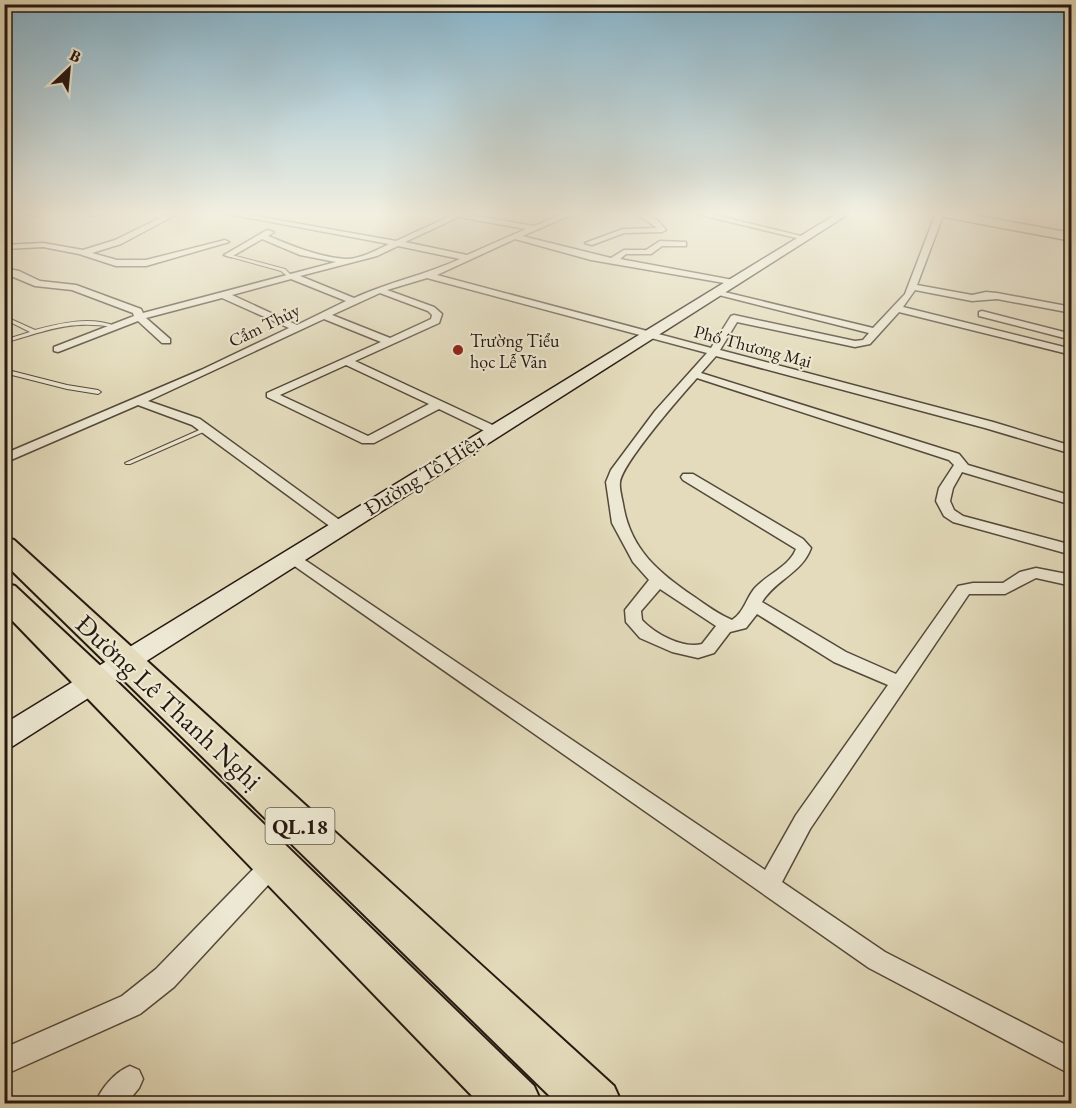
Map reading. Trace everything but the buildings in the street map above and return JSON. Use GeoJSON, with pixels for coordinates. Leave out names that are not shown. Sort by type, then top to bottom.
{"type":"FeatureCollection","features":[{"type":"Feature","properties":{"kind":"highway","name":"Đường Lê Thanh Nghị"},"geometry":{"type":"LineString","coordinates":[[4,546],[274,863],[516,1104]]}},
{"type":"Feature","properties":{"kind":"highway","name":"Đường Lê Thanh Nghị"},"geometry":{"type":"LineString","coordinates":[[4,593],[111,671],[454,972],[596,1104]]}},
{"type":"Feature","properties":{"kind":"street"},"geometry":{"type":"LineString","coordinates":[[58,349],[139,317],[329,265]]}},
{"type":"Feature","properties":{"kind":"street","name":"Cẩm Thủy"},"geometry":{"type":"LineString","coordinates":[[4,459],[205,372],[354,301],[451,265]]}},
{"type":"Feature","properties":{"kind":"street"},"geometry":{"type":"LineString","coordinates":[[641,265],[733,283]]}},
{"type":"Feature","properties":{"kind":"street","name":"Đường Tô Hiệu"},"geometry":{"type":"LineString","coordinates":[[4,738],[762,265]]}},
{"type":"Feature","properties":{"kind":"street"},"geometry":{"type":"LineString","coordinates":[[688,477],[803,545],[803,553],[799,558],[762,589],[747,617],[736,626],[726,625],[658,580],[638,558],[619,523],[614,482],[618,470],[659,414],[714,352],[737,317],[855,344],[866,342],[898,309],[912,287],[921,265]]}},
{"type":"Feature","properties":{"kind":"street"},"geometry":{"type":"LineString","coordinates":[[4,270],[22,275],[38,284],[73,287],[138,311],[139,317],[166,341]]}},
{"type":"Feature","properties":{"kind":"street"},"geometry":{"type":"LineString","coordinates":[[289,275],[354,301]]}},
{"type":"Feature","properties":{"kind":"street","name":"Phố Thương Mại"},"geometry":{"type":"LineString","coordinates":[[425,275],[988,425],[1071,450]]}},
{"type":"Feature","properties":{"kind":"street"},"geometry":{"type":"LineString","coordinates":[[912,287],[972,298],[981,298],[986,295],[997,296],[1071,309]]}},
{"type":"Feature","properties":{"kind":"street"},"geometry":{"type":"LineString","coordinates":[[380,290],[431,309],[437,314],[435,321],[271,395],[362,439],[370,440],[439,404]]}},
{"type":"Feature","properties":{"kind":"street"},"geometry":{"type":"LineString","coordinates":[[716,293],[876,332]]}},
{"type":"Feature","properties":{"kind":"street"},"geometry":{"type":"LineString","coordinates":[[222,294],[296,327]]}},
{"type":"Feature","properties":{"kind":"street"},"geometry":{"type":"LineString","coordinates":[[898,309],[1071,352]]}},
{"type":"Feature","properties":{"kind":"street"},"geometry":{"type":"LineString","coordinates":[[982,314],[1071,337]]}},
{"type":"Feature","properties":{"kind":"street"},"geometry":{"type":"LineString","coordinates":[[323,315],[388,341]]}},
{"type":"Feature","properties":{"kind":"street"},"geometry":{"type":"LineString","coordinates":[[346,361],[495,430]]}},
{"type":"Feature","properties":{"kind":"street"},"geometry":{"type":"LineString","coordinates":[[694,374],[954,457],[959,460],[960,466],[942,494],[943,508],[949,514],[958,519],[1071,550]]}},
{"type":"Feature","properties":{"kind":"street"},"geometry":{"type":"LineString","coordinates":[[137,401],[196,422],[340,527]]}},
{"type":"Feature","properties":{"kind":"street"},"geometry":{"type":"LineString","coordinates":[[960,466],[1071,501]]}},
{"type":"Feature","properties":{"kind":"street"},"geometry":{"type":"LineString","coordinates":[[291,558],[877,960],[1071,1062]]}},
{"type":"Feature","properties":{"kind":"street"},"geometry":{"type":"LineString","coordinates":[[769,885],[803,822],[964,590],[1012,587],[1026,575],[1043,573],[1071,581]]}},
{"type":"Feature","properties":{"kind":"street"},"geometry":{"type":"LineString","coordinates":[[658,580],[633,610],[633,622],[641,631],[694,652],[707,649],[726,625]]}},
{"type":"Feature","properties":{"kind":"street"},"geometry":{"type":"LineString","coordinates":[[755,605],[840,657],[900,683]]}},
{"type":"Feature","properties":{"kind":"street"},"geometry":{"type":"LineString","coordinates":[[4,1062],[131,1005],[165,978],[274,863]]}},
{"type":"Feature","properties":{"kind":"street"},"geometry":{"type":"LineString","coordinates":[[108,1104],[130,1079]]}},
{"type":"Feature","properties":{"kind":"lane"},"geometry":{"type":"LineString","coordinates":[[264,265],[283,270],[289,275]]}},
{"type":"Feature","properties":{"kind":"lane"},"geometry":{"type":"LineString","coordinates":[[4,317],[34,332]]}},
{"type":"Feature","properties":{"kind":"lane"},"geometry":{"type":"LineString","coordinates":[[4,342],[68,322],[94,322],[113,326]]}},
{"type":"Feature","properties":{"kind":"lane"},"geometry":{"type":"LineString","coordinates":[[4,371],[98,392]]}},
{"type":"Feature","properties":{"kind":"lane"},"geometry":{"type":"LineString","coordinates":[[128,463],[206,429]]}},
{"type":"Feature","properties":{"kind":"place","name":"Trường Tiểu học Lễ Văn"},"geometry":{"type":"Point","coordinates":[458,350]}}]}
